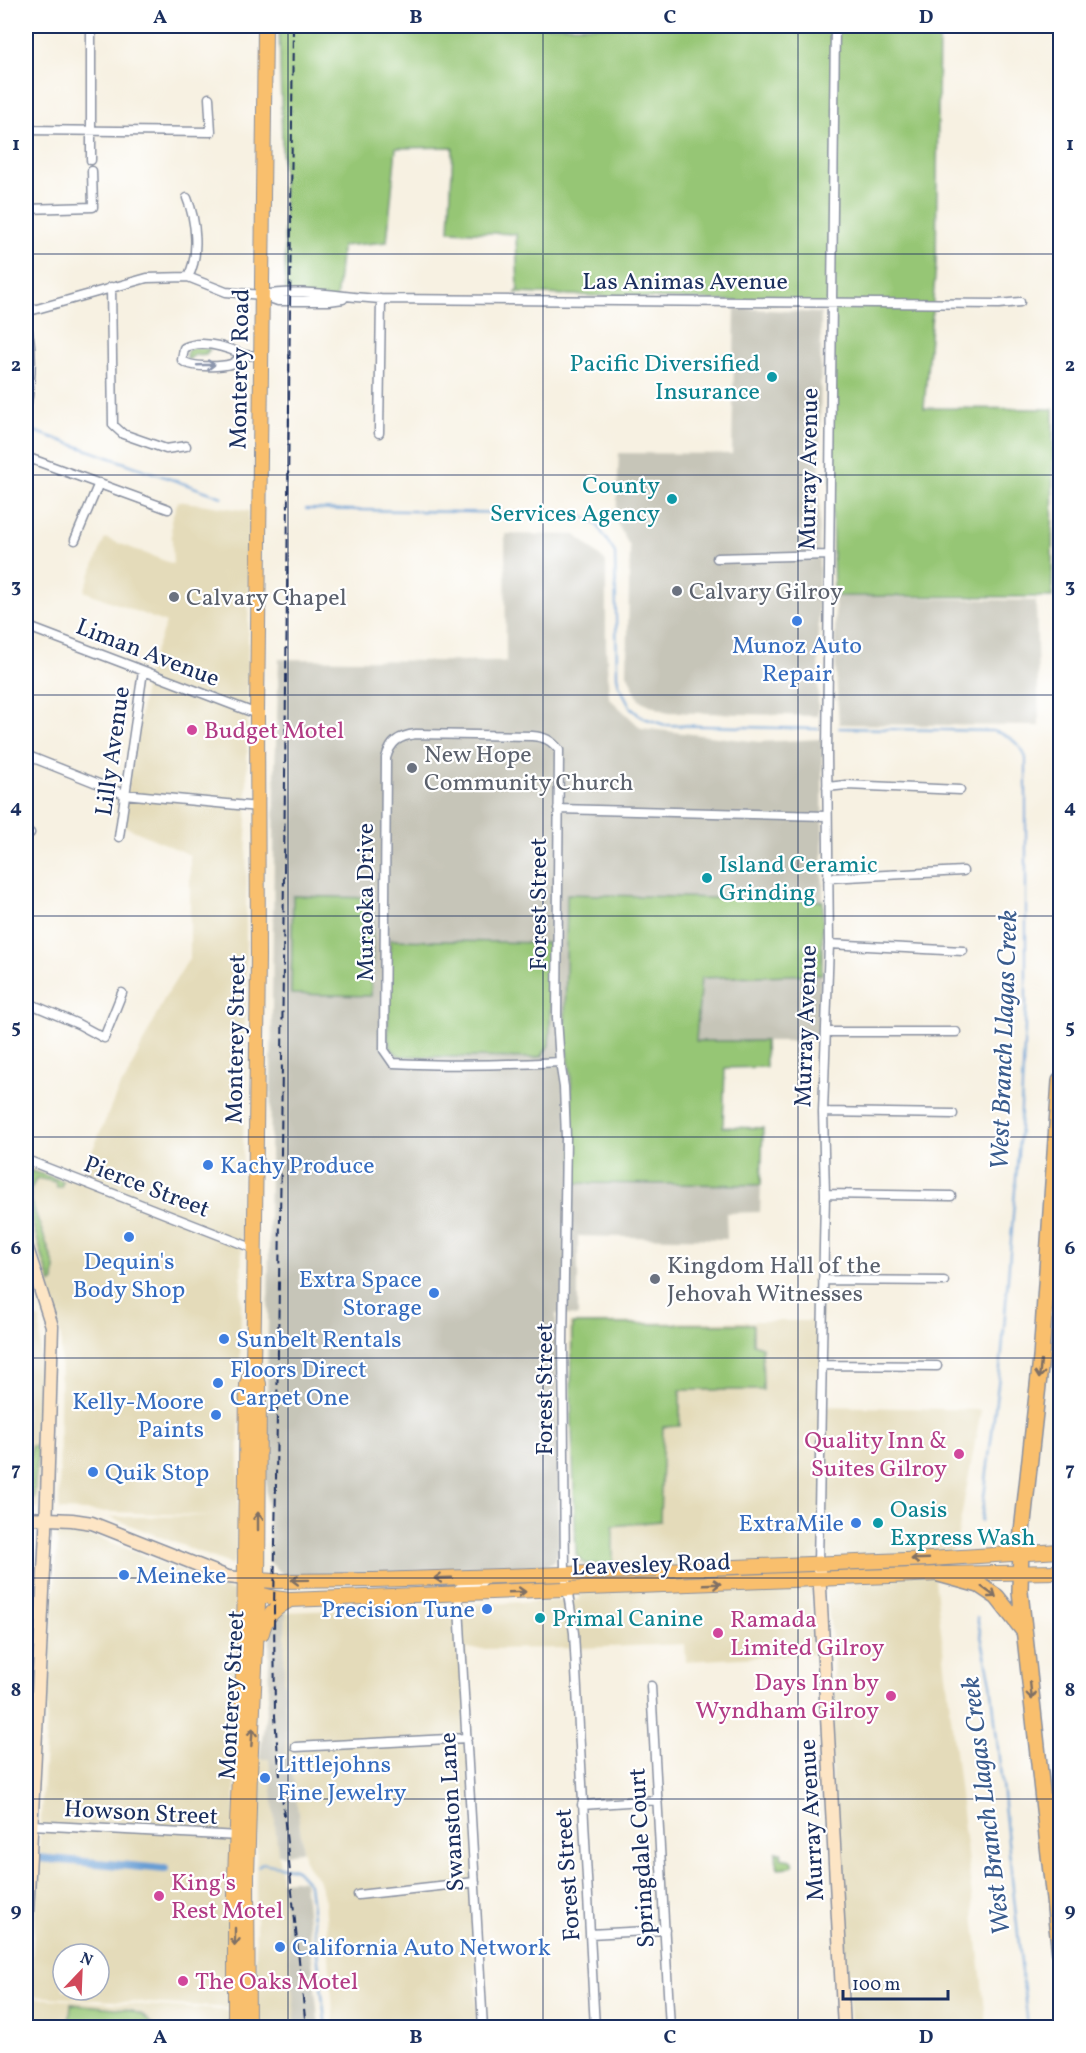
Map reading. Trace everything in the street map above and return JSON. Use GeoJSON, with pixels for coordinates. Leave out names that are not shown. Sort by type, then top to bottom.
{"type":"FeatureCollection","features":[{"type":"Feature","properties":{"kind":"highway"},"geometry":{"type":"LineString","coordinates":[[1060,1081],[1041,1358],[1020,1573],[1060,1954]]}},
{"type":"Feature","properties":{"kind":"highway"},"geometry":{"type":"LineString","coordinates":[[939,1574],[979,1585],[997,1597],[1025,1633]]}},
{"type":"Feature","properties":{"kind":"main road","name":"Monterey Road"},"geometry":{"type":"LineString","coordinates":[[257,714],[265,26]]}},
{"type":"Feature","properties":{"kind":"main road","name":"Monterey Street"},"geometry":{"type":"LineString","coordinates":[[248,2028],[243,1837],[256,1655],[247,1384],[253,1365],[255,1249],[258,956],[257,714]]}},
{"type":"Feature","properties":{"kind":"main road","name":"Leavesley Road"},"geometry":{"type":"LineString","coordinates":[[252,1586],[342,1580],[565,1574],[1060,1551]]}},
{"type":"Feature","properties":{"kind":"main road","name":"Leavesley Road"},"geometry":{"type":"LineString","coordinates":[[252,1586],[290,1600],[939,1574],[1060,1572]]}},
{"type":"Feature","properties":{"kind":"main road","name":"Monterey Street"},"geometry":{"type":"LineString","coordinates":[[235,2028],[252,1586]]}},
{"type":"Feature","properties":{"kind":"main road"},"geometry":{"type":"LineString","coordinates":[[256,1655],[264,1623],[274,1610],[290,1600]]}},
{"type":"Feature","properties":{"kind":"street"},"geometry":{"type":"LineString","coordinates":[[91,26],[91,160]]}},
{"type":"Feature","properties":{"kind":"street","name":"Murray Avenue"},"geometry":{"type":"LineString","coordinates":[[835,26],[826,816],[829,944],[824,1112],[825,1194],[819,1579],[844,2028]]}},
{"type":"Feature","properties":{"kind":"street"},"geometry":{"type":"LineString","coordinates":[[26,130],[211,132],[209,98]]}},
{"type":"Feature","properties":{"kind":"street"},"geometry":{"type":"LineString","coordinates":[[26,209],[93,207],[92,171]]}},
{"type":"Feature","properties":{"kind":"street"},"geometry":{"type":"LineString","coordinates":[[26,312],[147,278],[188,277],[193,269],[195,241],[194,214],[187,198]]}},
{"type":"Feature","properties":{"kind":"street","name":"Las Animas Avenue"},"geometry":{"type":"LineString","coordinates":[[188,277],[226,292],[262,296],[278,301],[329,301],[350,298],[999,304],[1020,302]]}},
{"type":"Feature","properties":{"kind":"street"},"geometry":{"type":"LineString","coordinates":[[111,287],[113,425],[123,434],[166,449],[186,446]]}},
{"type":"Feature","properties":{"kind":"street"},"geometry":{"type":"LineString","coordinates":[[379,433],[381,299]]}},
{"type":"Feature","properties":{"kind":"street"},"geometry":{"type":"LineString","coordinates":[[26,323],[30,337],[31,372],[26,409]]}},
{"type":"Feature","properties":{"kind":"street"},"geometry":{"type":"LineString","coordinates":[[243,355],[229,364],[195,366],[184,363],[182,360],[184,348],[192,345],[219,346],[235,350],[243,355],[261,355]]}},
{"type":"Feature","properties":{"kind":"street"},"geometry":{"type":"LineString","coordinates":[[26,457],[168,509]]}},
{"type":"Feature","properties":{"kind":"street"},"geometry":{"type":"LineString","coordinates":[[75,540],[99,483]]}},
{"type":"Feature","properties":{"kind":"street"},"geometry":{"type":"LineString","coordinates":[[717,558],[828,555]]}},
{"type":"Feature","properties":{"kind":"street","name":"Liman Avenue"},"geometry":{"type":"LineString","coordinates":[[26,626],[257,714]]}},
{"type":"Feature","properties":{"kind":"street","name":"Lilly Avenue"},"geometry":{"type":"LineString","coordinates":[[119,837],[143,670]]}},
{"type":"Feature","properties":{"kind":"street","name":"Muraoka Drive"},"geometry":{"type":"LineString","coordinates":[[559,750],[551,741],[543,737],[524,735],[416,734],[399,738],[389,748],[386,758],[384,1050],[393,1063],[504,1065],[560,1062]]}},
{"type":"Feature","properties":{"kind":"street","name":"Forest Street"},"geometry":{"type":"LineString","coordinates":[[559,750],[557,1018],[566,1137],[563,1343],[565,1574],[574,1633],[595,2028]]}},
{"type":"Feature","properties":{"kind":"street"},"geometry":{"type":"LineString","coordinates":[[26,755],[124,794],[258,807]]}},
{"type":"Feature","properties":{"kind":"street"},"geometry":{"type":"LineString","coordinates":[[827,787],[846,785],[960,790]]}},
{"type":"Feature","properties":{"kind":"street"},"geometry":{"type":"LineString","coordinates":[[558,809],[826,816]]}},
{"type":"Feature","properties":{"kind":"street"},"geometry":{"type":"LineString","coordinates":[[828,878],[963,871]]}},
{"type":"Feature","properties":{"kind":"street"},"geometry":{"type":"LineString","coordinates":[[829,944],[963,951]]}},
{"type":"Feature","properties":{"kind":"street"},"geometry":{"type":"LineString","coordinates":[[26,1002],[78,1024],[104,1038],[122,993]]}},
{"type":"Feature","properties":{"kind":"street"},"geometry":{"type":"LineString","coordinates":[[826,1032],[956,1032]]}},
{"type":"Feature","properties":{"kind":"street"},"geometry":{"type":"LineString","coordinates":[[824,1112],[953,1114]]}},
{"type":"Feature","properties":{"kind":"street","name":"Pierce Street"},"geometry":{"type":"LineString","coordinates":[[28,1161],[255,1249]]}},
{"type":"Feature","properties":{"kind":"street"},"geometry":{"type":"LineString","coordinates":[[825,1194],[951,1196]]}},
{"type":"Feature","properties":{"kind":"street"},"geometry":{"type":"LineString","coordinates":[[26,1245],[52,1326],[46,1519],[26,1934]]}},
{"type":"Feature","properties":{"kind":"street"},"geometry":{"type":"LineString","coordinates":[[823,1280],[944,1281]]}},
{"type":"Feature","properties":{"kind":"street"},"geometry":{"type":"LineString","coordinates":[[822,1365],[937,1366]]}},
{"type":"Feature","properties":{"kind":"street"},"geometry":{"type":"LineString","coordinates":[[26,1518],[92,1523],[252,1586]]}},
{"type":"Feature","properties":{"kind":"street"},"geometry":{"type":"LineString","coordinates":[[458,1594],[460,1587],[479,1585],[488,1576]]}},
{"type":"Feature","properties":{"kind":"street","name":"Swanston Lane"},"geometry":{"type":"LineString","coordinates":[[458,1594],[483,2028]]}},
{"type":"Feature","properties":{"kind":"street","name":"Springdale Court"},"geometry":{"type":"LineString","coordinates":[[651,1686],[670,2028]]}},
{"type":"Feature","properties":{"kind":"street"},"geometry":{"type":"LineString","coordinates":[[296,1747],[467,1738]]}},
{"type":"Feature","properties":{"kind":"street"},"geometry":{"type":"LineString","coordinates":[[582,1805],[658,1800]]}},
{"type":"Feature","properties":{"kind":"street","name":"Howson Street"},"geometry":{"type":"LineString","coordinates":[[32,1825],[243,1837]]}},
{"type":"Feature","properties":{"kind":"street"},"geometry":{"type":"LineString","coordinates":[[358,1895],[475,1882]]}},
{"type":"Feature","properties":{"kind":"street"},"geometry":{"type":"LineString","coordinates":[[590,1934],[665,1930]]}},
{"type":"Feature","properties":{"kind":"shaded area"},"geometry":{"type":"Polygon","coordinates":[[[735,308],[821,313],[818,716],[666,712],[639,700],[627,673],[630,547],[616,521],[619,453],[732,454],[735,308]]]}},
{"type":"Feature","properties":{"kind":"shaded area"},"geometry":{"type":"Polygon","coordinates":[[[178,501],[249,511],[238,1517],[237,1556],[232,1565],[109,1517],[216,1516],[59,1510],[61,1337],[26,1210],[26,1169],[63,1179],[82,1175],[120,1086],[125,1081],[164,999],[190,957],[190,855],[124,826],[126,798],[148,669],[166,623],[84,591],[105,538],[173,564],[171,520],[178,501]]]}},
{"type":"Feature","properties":{"kind":"shaded area"},"geometry":{"type":"Polygon","coordinates":[[[505,534],[576,535],[606,562],[606,645],[609,698],[641,728],[759,742],[822,739],[823,901],[567,895],[565,1031],[571,1075],[574,1183],[761,1185],[760,1212],[726,1213],[727,1239],[578,1236],[578,1316],[556,1314],[559,1550],[554,1561],[546,1566],[286,1577],[269,1562],[266,1478],[275,771],[279,659],[506,662],[505,534]]]}},
{"type":"Feature","properties":{"kind":"shaded area"},"geometry":{"type":"Polygon","coordinates":[[[835,596],[1036,601],[1039,726],[839,724],[835,655],[835,596]]]}},
{"type":"Feature","properties":{"kind":"shaded area"},"geometry":{"type":"Polygon","coordinates":[[[822,974],[818,1041],[696,1041],[701,978],[822,974]]]}},
{"type":"Feature","properties":{"kind":"shaded area"},"geometry":{"type":"Polygon","coordinates":[[[26,1313],[40,1319],[39,1509],[26,1508],[26,1313]]]}},
{"type":"Feature","properties":{"kind":"shaded area"},"geometry":{"type":"Polygon","coordinates":[[[819,1321],[823,1406],[981,1410],[956,1545],[935,1579],[987,2027],[851,2027],[831,1785],[834,1650],[820,1557],[811,1602],[813,1654],[686,1661],[685,1644],[466,1649],[475,1888],[477,2027],[334,2027],[325,1901],[318,1879],[305,1862],[294,1781],[286,1754],[284,1680],[286,1612],[579,1600],[569,1323],[819,1321]]]}},
{"type":"Feature","properties":{"kind":"shaded area"},"geometry":{"type":"Polygon","coordinates":[[[26,1530],[34,1531],[26,1690],[26,1530]]]}},
{"type":"Feature","properties":{"kind":"shaded area"},"geometry":{"type":"Polygon","coordinates":[[[58,1531],[100,1538],[234,1592],[237,1669],[231,2008],[111,2001],[111,1942],[51,1942],[51,1997],[30,1996],[58,1531]]]}},
{"type":"Feature","properties":{"kind":"shaded area"},"geometry":{"type":"Polygon","coordinates":[[[282,1612],[286,1612],[284,1680],[286,1754],[294,1781],[303,1850],[284,1855],[278,1854],[269,1759],[259,1759],[268,1700],[270,1631],[282,1612]]]}},
{"type":"Feature","properties":{"kind":"shaded area"},"geometry":{"type":"Polygon","coordinates":[[[259,1759],[269,1759],[296,2027],[256,2028],[259,1759]]]}},
{"type":"Feature","properties":{"kind":"shaded area"},"geometry":{"type":"Polygon","coordinates":[[[281,1881],[304,1881],[319,2027],[296,2027],[281,1881]]]}},
{"type":"Feature","properties":{"kind":"shaded area"},"geometry":{"type":"Polygon","coordinates":[[[32,1998],[51,1999],[51,2002],[94,2002],[234,2011],[234,2027],[30,2028],[32,1998]]]}},
{"type":"Feature","properties":{"kind":"green space"},"geometry":{"type":"Polygon","coordinates":[[[279,26],[939,26],[936,265],[924,408],[1053,409],[1052,597],[834,596],[830,417],[834,305],[516,293],[518,290],[516,234],[449,231],[453,147],[396,148],[387,242],[342,246],[336,302],[286,302],[279,26]]]}},
{"type":"Feature","properties":{"kind":"green space"},"geometry":{"type":"Polygon","coordinates":[[[194,347],[210,349],[205,355],[197,356],[196,354],[188,360],[186,354],[194,347]]]}},
{"type":"Feature","properties":{"kind":"green space"},"geometry":{"type":"Polygon","coordinates":[[[567,894],[823,901],[822,974],[701,978],[696,1041],[765,1041],[766,1067],[725,1068],[723,1127],[763,1128],[761,1185],[574,1183],[571,1075],[565,1031],[567,894]]]}},
{"type":"Feature","properties":{"kind":"green space"},"geometry":{"type":"Polygon","coordinates":[[[293,896],[373,898],[371,996],[291,994],[293,896]]]}},
{"type":"Feature","properties":{"kind":"green space"},"geometry":{"type":"Polygon","coordinates":[[[390,940],[550,943],[550,1033],[549,1045],[542,1056],[534,1058],[401,1056],[396,1053],[388,1038],[390,940]]]}},
{"type":"Feature","properties":{"kind":"green space"},"geometry":{"type":"Polygon","coordinates":[[[32,1171],[63,1181],[61,1187],[57,1187],[55,1182],[37,1178],[30,1190],[31,1201],[55,1267],[54,1281],[51,1284],[26,1202],[26,1173],[32,1171]]]}},
{"type":"Feature","properties":{"kind":"green space"},"geometry":{"type":"Polygon","coordinates":[[[572,1324],[753,1324],[753,1344],[762,1347],[763,1390],[680,1390],[680,1426],[663,1427],[660,1521],[613,1526],[613,1564],[586,1564],[576,1555],[571,1397],[572,1324]]]}},
{"type":"Feature","properties":{"kind":"green space"},"geometry":{"type":"Polygon","coordinates":[[[31,1446],[38,1446],[34,1497],[26,1506],[31,1446]]]}},
{"type":"Feature","properties":{"kind":"green space"},"geometry":{"type":"Polygon","coordinates":[[[26,1710],[31,1710],[26,1851],[26,1710]]]}},
{"type":"Feature","properties":{"kind":"green space"},"geometry":{"type":"Polygon","coordinates":[[[776,1852],[782,1852],[781,1858],[791,1860],[793,1865],[777,1868],[776,1852]]]}},
{"type":"Feature","properties":{"kind":"green space"},"geometry":{"type":"Polygon","coordinates":[[[71,2004],[126,2009],[143,2015],[154,2027],[69,2027],[71,2004]]]}},
{"type":"Feature","properties":{"kind":"waterway","name":"West Branch Llagas Creek"},"geometry":{"type":"LineString","coordinates":[[28,429],[222,497]]}},
{"type":"Feature","properties":{"kind":"waterway","name":"West Branch Llagas Creek"},"geometry":{"type":"LineString","coordinates":[[306,509],[569,514],[586,518],[597,525],[615,553],[617,676],[631,708],[641,717],[665,725],[818,729]]}},
{"type":"Feature","properties":{"kind":"waterway","name":"West Branch Llagas Creek"},"geometry":{"type":"LineString","coordinates":[[839,728],[993,731],[1013,740],[1021,748],[1026,758],[1026,1006],[1020,1128],[1002,1352],[981,1521]]}},
{"type":"Feature","properties":{"kind":"waterway","name":"West Branch Llagas Creek"},"geometry":{"type":"LineString","coordinates":[[977,1617],[991,1683],[1028,2028]]}},
{"type":"Feature","properties":{"kind":"waterway"},"geometry":{"type":"LineString","coordinates":[[27,1857],[165,1869]]}},
{"type":"Feature","properties":{"kind":"waterway"},"geometry":{"type":"LineString","coordinates":[[258,1867],[262,1863],[295,1869],[309,1884],[326,2028]]}},
{"type":"Feature","properties":{"kind":"railway"},"geometry":{"type":"LineString","coordinates":[[293,26],[274,1610],[275,1716],[278,1756],[306,2028]]}},
{"type":"Feature","properties":{"kind":"place","name":"Pacific Diversified Insurance"},"geometry":{"type":"Point","coordinates":[772,377]}},
{"type":"Feature","properties":{"kind":"place","name":"County Services Agency"},"geometry":{"type":"Point","coordinates":[672,499]}},
{"type":"Feature","properties":{"kind":"place","name":"Calvary Gilroy"},"geometry":{"type":"Point","coordinates":[677,591]}},
{"type":"Feature","properties":{"kind":"place","name":"Calvary Chapel"},"geometry":{"type":"Point","coordinates":[174,597]}},
{"type":"Feature","properties":{"kind":"place","name":"Munoz Auto Repair"},"geometry":{"type":"Point","coordinates":[797,621]}},
{"type":"Feature","properties":{"kind":"place","name":"Budget Motel"},"geometry":{"type":"Point","coordinates":[192,730]}},
{"type":"Feature","properties":{"kind":"place","name":"New Hope Community Church"},"geometry":{"type":"Point","coordinates":[412,768]}},
{"type":"Feature","properties":{"kind":"place","name":"Island Ceramic Grinding"},"geometry":{"type":"Point","coordinates":[707,878]}},
{"type":"Feature","properties":{"kind":"place","name":"Kachy Produce"},"geometry":{"type":"Point","coordinates":[208,1165]}},
{"type":"Feature","properties":{"kind":"place","name":"Dequin's Body Shop"},"geometry":{"type":"Point","coordinates":[129,1237]}},
{"type":"Feature","properties":{"kind":"place","name":"Kingdom Hall of the Jehovah Witnesses"},"geometry":{"type":"Point","coordinates":[655,1279]}},
{"type":"Feature","properties":{"kind":"place","name":"Extra Space Storage"},"geometry":{"type":"Point","coordinates":[434,1293]}},
{"type":"Feature","properties":{"kind":"place","name":"Sunbelt Rentals"},"geometry":{"type":"Point","coordinates":[224,1339]}},
{"type":"Feature","properties":{"kind":"place","name":"Floors Direct Carpet One"},"geometry":{"type":"Point","coordinates":[218,1383]}},
{"type":"Feature","properties":{"kind":"place","name":"Kelly-Moore Paints"},"geometry":{"type":"Point","coordinates":[216,1415]}},
{"type":"Feature","properties":{"kind":"place","name":"Quality Inn & Suites Gilroy"},"geometry":{"type":"Point","coordinates":[959,1454]}},
{"type":"Feature","properties":{"kind":"place","name":"Quik Stop"},"geometry":{"type":"Point","coordinates":[93,1472]}},
{"type":"Feature","properties":{"kind":"place","name":"ExtraMile"},"geometry":{"type":"Point","coordinates":[856,1523]}},
{"type":"Feature","properties":{"kind":"place","name":"Oasis Express Wash"},"geometry":{"type":"Point","coordinates":[878,1523]}},
{"type":"Feature","properties":{"kind":"place","name":"Meineke"},"geometry":{"type":"Point","coordinates":[124,1575]}},
{"type":"Feature","properties":{"kind":"place","name":"Precision Tune"},"geometry":{"type":"Point","coordinates":[487,1609]}},
{"type":"Feature","properties":{"kind":"place","name":"Primal Canine"},"geometry":{"type":"Point","coordinates":[540,1618]}},
{"type":"Feature","properties":{"kind":"place","name":"Ramada Limited Gilroy"},"geometry":{"type":"Point","coordinates":[718,1633]}},
{"type":"Feature","properties":{"kind":"place","name":"Days Inn by Wyndham Gilroy"},"geometry":{"type":"Point","coordinates":[891,1696]}},
{"type":"Feature","properties":{"kind":"place","name":"Littlejohns Fine Jewelry"},"geometry":{"type":"Point","coordinates":[265,1778]}},
{"type":"Feature","properties":{"kind":"place","name":"King's Rest Motel"},"geometry":{"type":"Point","coordinates":[159,1896]}},
{"type":"Feature","properties":{"kind":"place","name":"California Auto Network"},"geometry":{"type":"Point","coordinates":[280,1947]}},
{"type":"Feature","properties":{"kind":"place","name":"The Oaks Motel"},"geometry":{"type":"Point","coordinates":[183,1981]}}]}
